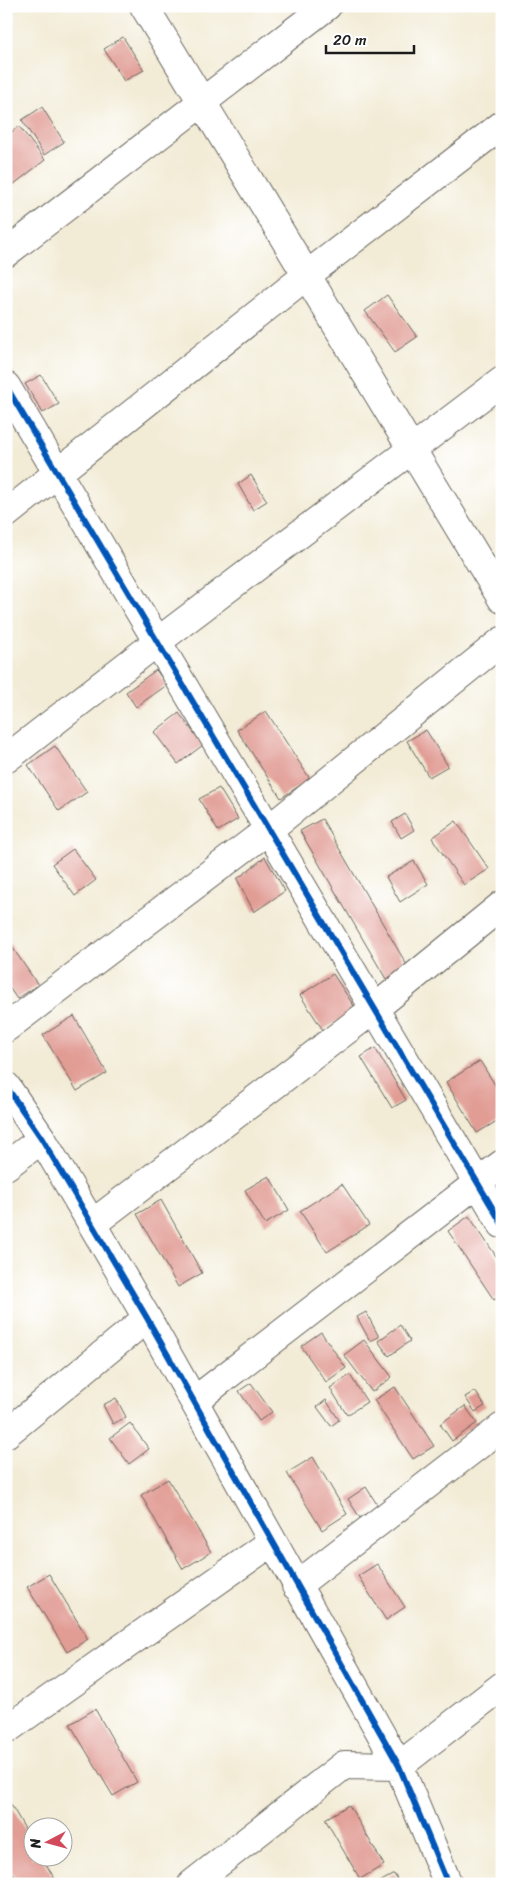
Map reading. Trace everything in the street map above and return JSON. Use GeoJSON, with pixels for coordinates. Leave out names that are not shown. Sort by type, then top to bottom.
{"type":"FeatureCollection","features":[{"type":"Feature","properties":{"kind":"street"},"geometry":{"type":"LineString","coordinates":[[144,6],[502,598]]}},
{"type":"Feature","properties":{"kind":"street"},"geometry":{"type":"LineString","coordinates":[[6,253],[328,6]]}},
{"type":"Feature","properties":{"kind":"street"},"geometry":{"type":"LineString","coordinates":[[6,514],[306,275],[502,125]]}},
{"type":"Feature","properties":{"kind":"street"},"geometry":{"type":"LineString","coordinates":[[6,759],[502,381]]}},
{"type":"Feature","properties":{"kind":"street"},"geometry":{"type":"LineString","coordinates":[[6,386],[502,1224]]}},
{"type":"Feature","properties":{"kind":"street"},"geometry":{"type":"LineString","coordinates":[[6,1028],[268,830],[502,641]]}},
{"type":"Feature","properties":{"kind":"street"},"geometry":{"type":"LineString","coordinates":[[92,1224],[374,1009],[502,905]]}},
{"type":"Feature","properties":{"kind":"street"},"geometry":{"type":"LineString","coordinates":[[6,1086],[42,1139],[147,1318],[296,1586],[399,1766],[448,1884]]}},
{"type":"Feature","properties":{"kind":"street"},"geometry":{"type":"LineString","coordinates":[[6,1166],[42,1139]]}},
{"type":"Feature","properties":{"kind":"street"},"geometry":{"type":"LineString","coordinates":[[194,1402],[502,1164]]}},
{"type":"Feature","properties":{"kind":"street"},"geometry":{"type":"LineString","coordinates":[[6,1434],[147,1318]]}},
{"type":"Feature","properties":{"kind":"street"},"geometry":{"type":"LineString","coordinates":[[296,1586],[502,1427]]}},
{"type":"Feature","properties":{"kind":"street"},"geometry":{"type":"LineString","coordinates":[[6,1730],[272,1542]]}},
{"type":"Feature","properties":{"kind":"street"},"geometry":{"type":"LineString","coordinates":[[192,1884],[344,1766],[399,1766],[502,1686]]}},
{"type":"Feature","properties":{"kind":"building"},"geometry":{"type":"Polygon","coordinates":[[[123,37],[144,70],[124,81],[104,49],[123,37]]]}},
{"type":"Feature","properties":{"kind":"building"},"geometry":{"type":"Polygon","coordinates":[[[42,107],[64,142],[44,155],[22,120],[42,107]]]}},
{"type":"Feature","properties":{"kind":"building"},"geometry":{"type":"Polygon","coordinates":[[[19,126],[45,160],[9,188],[6,184],[6,136],[19,126]]]}},
{"type":"Feature","properties":{"kind":"building"},"geometry":{"type":"Polygon","coordinates":[[[387,295],[417,337],[395,352],[365,311],[387,295]]]}},
{"type":"Feature","properties":{"kind":"building"},"geometry":{"type":"Polygon","coordinates":[[[41,375],[59,404],[43,413],[25,384],[41,375]]]}},
{"type":"Feature","properties":{"kind":"building"},"geometry":{"type":"Polygon","coordinates":[[[251,475],[267,501],[253,510],[238,484],[251,475]]]}},
{"type":"Feature","properties":{"kind":"building"},"geometry":{"type":"Polygon","coordinates":[[[156,670],[167,685],[136,707],[126,692],[156,670]]]}},
{"type":"Feature","properties":{"kind":"building"},"geometry":{"type":"Polygon","coordinates":[[[266,711],[310,779],[281,798],[237,730],[266,711]]]}},
{"type":"Feature","properties":{"kind":"building"},"geometry":{"type":"Polygon","coordinates":[[[179,713],[203,745],[178,764],[154,732],[179,713]]]}},
{"type":"Feature","properties":{"kind":"building"},"geometry":{"type":"Polygon","coordinates":[[[426,730],[448,766],[429,777],[407,741],[426,730]]]}},
{"type":"Feature","properties":{"kind":"building"},"geometry":{"type":"Polygon","coordinates":[[[55,746],[87,792],[59,811],[28,765],[55,746]]]}},
{"type":"Feature","properties":{"kind":"building"},"geometry":{"type":"Polygon","coordinates":[[[219,788],[238,819],[218,831],[199,799],[219,788]]]}},
{"type":"Feature","properties":{"kind":"building"},"geometry":{"type":"Polygon","coordinates":[[[405,814],[414,830],[401,838],[392,822],[405,814]]]}},
{"type":"Feature","properties":{"kind":"building"},"geometry":{"type":"Polygon","coordinates":[[[322,819],[408,967],[386,979],[300,831],[322,819]]]}},
{"type":"Feature","properties":{"kind":"building"},"geometry":{"type":"Polygon","coordinates":[[[456,821],[489,869],[464,885],[432,838],[456,821]]]}},
{"type":"Feature","properties":{"kind":"building"},"geometry":{"type":"Polygon","coordinates":[[[73,849],[96,880],[75,896],[52,864],[73,849]]]}},
{"type":"Feature","properties":{"kind":"building"},"geometry":{"type":"Polygon","coordinates":[[[265,857],[285,891],[254,912],[237,879],[265,857]]]}},
{"type":"Feature","properties":{"kind":"building"},"geometry":{"type":"Polygon","coordinates":[[[414,861],[428,884],[400,902],[386,877],[414,861]]]}},
{"type":"Feature","properties":{"kind":"building"},"geometry":{"type":"Polygon","coordinates":[[[6,938],[38,985],[17,999],[6,983],[6,938]]]}},
{"type":"Feature","properties":{"kind":"building"},"geometry":{"type":"Polygon","coordinates":[[[333,974],[356,1009],[323,1030],[300,995],[333,974]]]}},
{"type":"Feature","properties":{"kind":"building"},"geometry":{"type":"Polygon","coordinates":[[[74,1016],[107,1073],[77,1091],[43,1035],[74,1016]]]}},
{"type":"Feature","properties":{"kind":"building"},"geometry":{"type":"Polygon","coordinates":[[[375,1048],[406,1100],[392,1108],[361,1057],[375,1048]]]}},
{"type":"Feature","properties":{"kind":"building"},"geometry":{"type":"Polygon","coordinates":[[[480,1061],[502,1096],[502,1118],[477,1133],[446,1082],[480,1061]]]}},
{"type":"Feature","properties":{"kind":"building"},"geometry":{"type":"Polygon","coordinates":[[[269,1176],[289,1210],[265,1224],[245,1190],[269,1176]]]}},
{"type":"Feature","properties":{"kind":"building"},"geometry":{"type":"Polygon","coordinates":[[[342,1184],[369,1225],[327,1252],[300,1211],[342,1184]]]}},
{"type":"Feature","properties":{"kind":"building"},"geometry":{"type":"Polygon","coordinates":[[[161,1200],[202,1273],[178,1287],[137,1214],[161,1200]]]}},
{"type":"Feature","properties":{"kind":"building"},"geometry":{"type":"Polygon","coordinates":[[[469,1216],[502,1265],[502,1295],[494,1300],[448,1231],[469,1216]]]}},
{"type":"Feature","properties":{"kind":"building"},"geometry":{"type":"Polygon","coordinates":[[[366,1312],[379,1337],[370,1341],[357,1317],[366,1312]]]}},
{"type":"Feature","properties":{"kind":"building"},"geometry":{"type":"Polygon","coordinates":[[[400,1325],[410,1341],[389,1356],[378,1341],[400,1325]]]}},
{"type":"Feature","properties":{"kind":"building"},"geometry":{"type":"Polygon","coordinates":[[[321,1332],[346,1368],[326,1382],[301,1346],[321,1332]]]}},
{"type":"Feature","properties":{"kind":"building"},"geometry":{"type":"Polygon","coordinates":[[[364,1340],[392,1377],[372,1392],[344,1355],[364,1340]]]}},
{"type":"Feature","properties":{"kind":"building"},"geometry":{"type":"Polygon","coordinates":[[[350,1375],[367,1402],[347,1415],[330,1388],[350,1375]]]}},
{"type":"Feature","properties":{"kind":"building"},"geometry":{"type":"Polygon","coordinates":[[[251,1383],[272,1412],[259,1421],[239,1391],[251,1383]]]}},
{"type":"Feature","properties":{"kind":"building"},"geometry":{"type":"Polygon","coordinates":[[[395,1387],[434,1446],[413,1459],[374,1400],[395,1387]]]}},
{"type":"Feature","properties":{"kind":"building"},"geometry":{"type":"Polygon","coordinates":[[[475,1391],[485,1406],[475,1412],[465,1397],[475,1391]]]}},
{"type":"Feature","properties":{"kind":"building"},"geometry":{"type":"Polygon","coordinates":[[[116,1398],[126,1417],[113,1424],[103,1405],[116,1398]]]}},
{"type":"Feature","properties":{"kind":"building"},"geometry":{"type":"Polygon","coordinates":[[[326,1400],[339,1420],[331,1426],[317,1407],[326,1400]]]}},
{"type":"Feature","properties":{"kind":"building"},"geometry":{"type":"Polygon","coordinates":[[[465,1406],[477,1423],[452,1441],[440,1424],[465,1406]]]}},
{"type":"Feature","properties":{"kind":"building"},"geometry":{"type":"Polygon","coordinates":[[[130,1423],[149,1449],[129,1464],[110,1438],[130,1423]]]}},
{"type":"Feature","properties":{"kind":"building"},"geometry":{"type":"Polygon","coordinates":[[[313,1457],[347,1514],[322,1530],[287,1473],[313,1457]]]}},
{"type":"Feature","properties":{"kind":"building"},"geometry":{"type":"Polygon","coordinates":[[[168,1479],[211,1552],[183,1569],[141,1495],[168,1479]]]}},
{"type":"Feature","properties":{"kind":"building"},"geometry":{"type":"Polygon","coordinates":[[[366,1487],[378,1506],[360,1518],[348,1499],[366,1487]]]}},
{"type":"Feature","properties":{"kind":"building"},"geometry":{"type":"Polygon","coordinates":[[[377,1564],[405,1607],[386,1620],[358,1576],[377,1564]]]}},
{"type":"Feature","properties":{"kind":"building"},"geometry":{"type":"Polygon","coordinates":[[[49,1574],[88,1639],[67,1652],[27,1587],[49,1574]]]}},
{"type":"Feature","properties":{"kind":"building"},"geometry":{"type":"Polygon","coordinates":[[[95,1709],[137,1782],[113,1796],[70,1724],[95,1709]]]}},
{"type":"Feature","properties":{"kind":"building"},"geometry":{"type":"Polygon","coordinates":[[[6,1796],[22,1824],[22,1868],[48,1868],[58,1884],[19,1884],[6,1861],[6,1796]]]}},
{"type":"Feature","properties":{"kind":"building"},"geometry":{"type":"Polygon","coordinates":[[[349,1805],[384,1865],[360,1879],[325,1819],[349,1805]]]}},
{"type":"Feature","properties":{"kind":"building"},"geometry":{"type":"Polygon","coordinates":[[[394,1874],[400,1884],[376,1884],[394,1874]]]}},
{"type":"Feature","properties":{"kind":"cycle path"},"geometry":{"type":"LineString","coordinates":[[6,386],[502,1224]]}},
{"type":"Feature","properties":{"kind":"cycle path"},"geometry":{"type":"LineString","coordinates":[[6,1086],[42,1139],[147,1318],[399,1766],[448,1884]]}}]}
